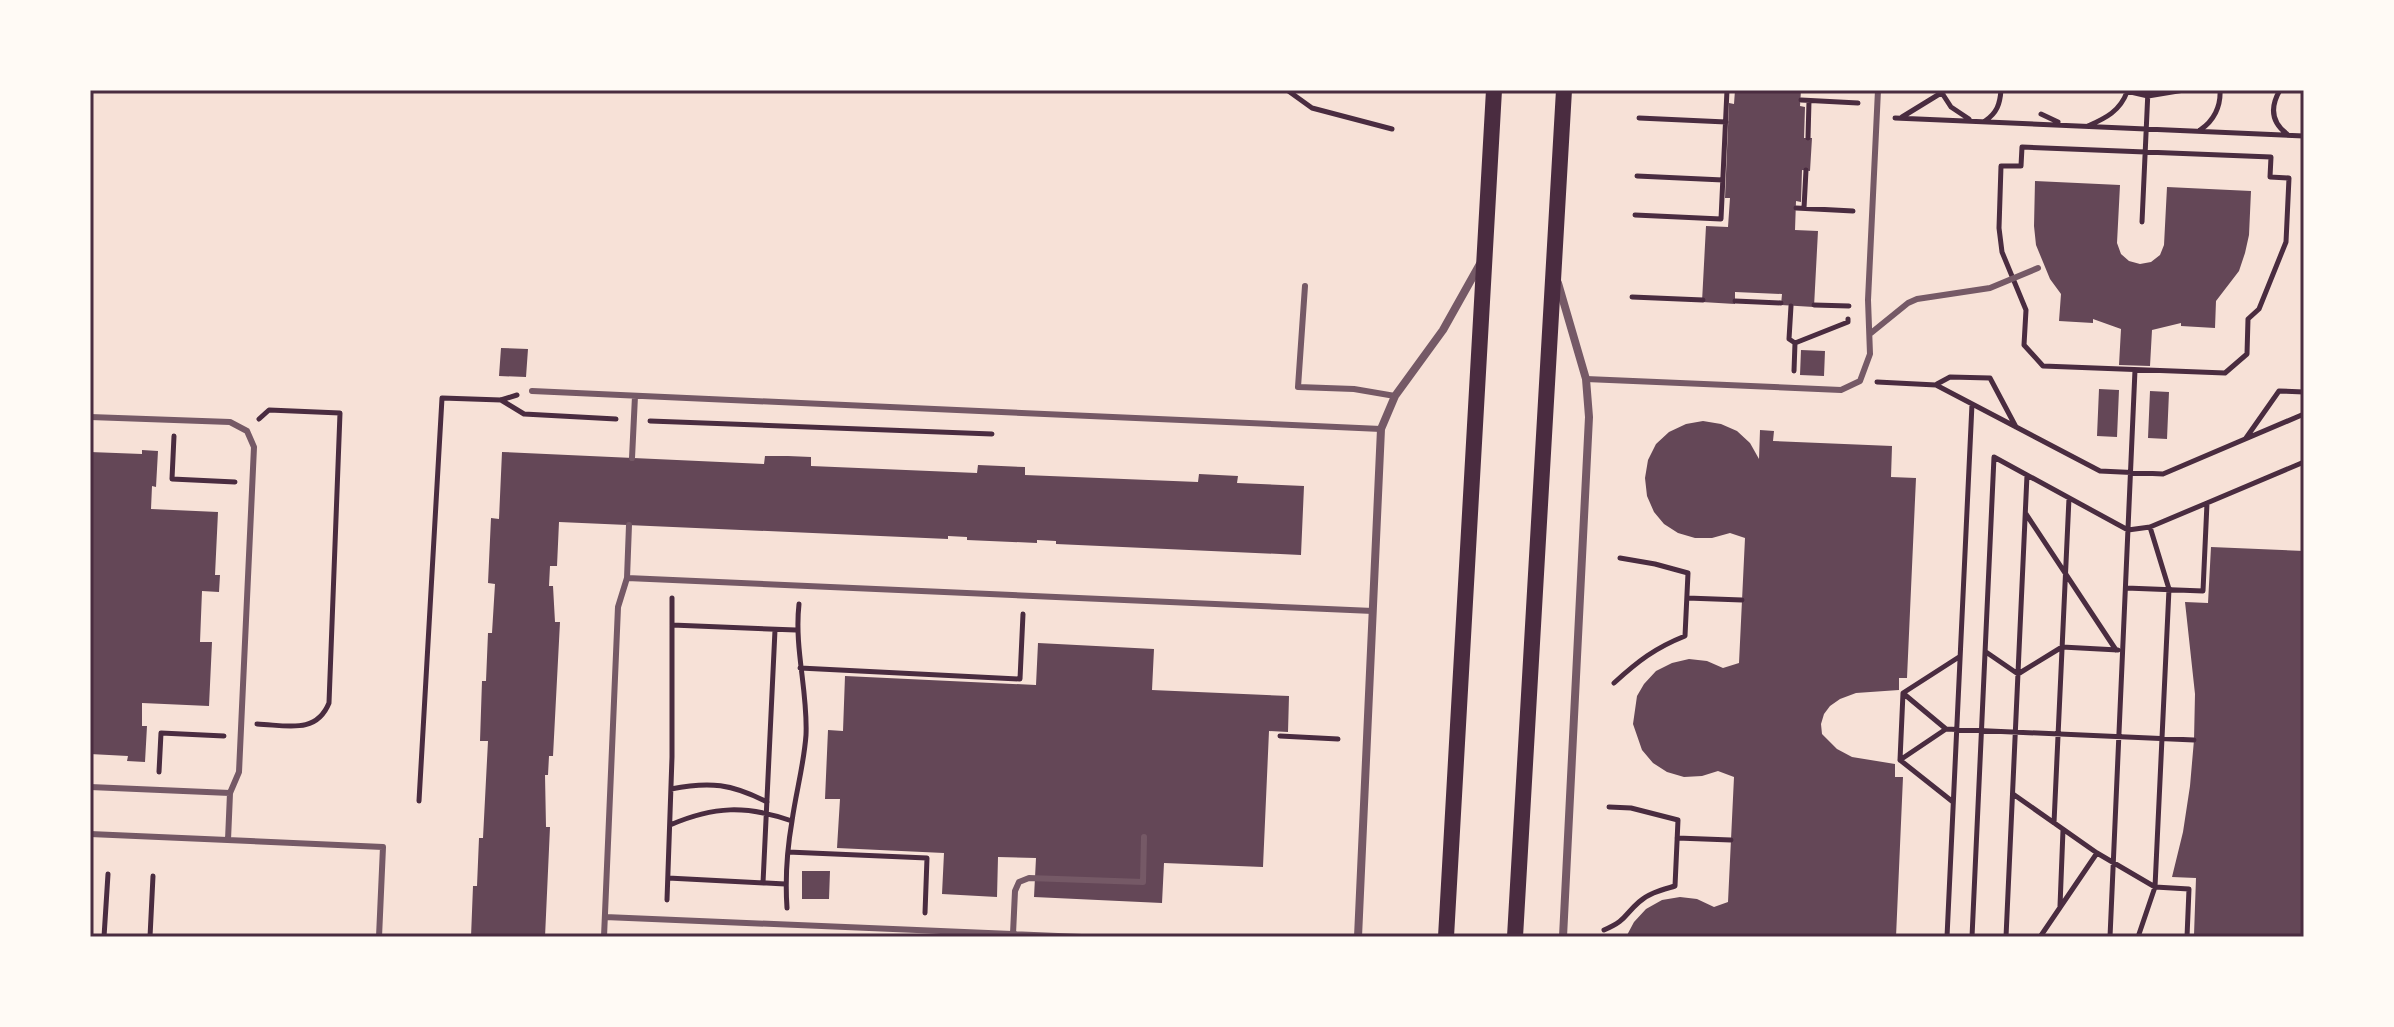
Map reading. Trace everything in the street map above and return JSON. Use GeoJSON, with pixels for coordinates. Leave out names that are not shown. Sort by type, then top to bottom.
{"type":"FeatureCollection","features":[{"type":"Feature","properties":{"kind":"main road"},"geometry":{"type":"LineString","coordinates":[[1446,937],[1494,90]]}},
{"type":"Feature","properties":{"kind":"main road"},"geometry":{"type":"LineString","coordinates":[[1515,937],[1564,90]]}},
{"type":"Feature","properties":{"kind":"street"},"geometry":{"type":"LineString","coordinates":[[1358,937],[1381,429],[1395,396],[1443,330],[1484,256]]}},
{"type":"Feature","properties":{"kind":"street"},"geometry":{"type":"LineString","coordinates":[[1553,268],[1586,379],[1589,417],[1563,937]]}},
{"type":"Feature","properties":{"kind":"lane"},"geometry":{"type":"LineString","coordinates":[[1586,379],[1841,390],[1860,381],[1870,354],[1868,307],[1878,90]]}},
{"type":"Feature","properties":{"kind":"lane"},"geometry":{"type":"LineString","coordinates":[[1871,333],[1917,299],[1990,288],[2038,268]]}},
{"type":"Feature","properties":{"kind":"lane"},"geometry":{"type":"LineString","coordinates":[[1305,286],[1298,387],[1354,389],[1395,396]]}},
{"type":"Feature","properties":{"kind":"lane"},"geometry":{"type":"LineString","coordinates":[[532,391],[1381,429]]}},
{"type":"Feature","properties":{"kind":"lane"},"geometry":{"type":"LineString","coordinates":[[632,458],[635,396]]}},
{"type":"Feature","properties":{"kind":"lane"},"geometry":{"type":"LineString","coordinates":[[90,417],[230,422],[247,431],[254,447],[239,772],[230,793],[228,840]]}},
{"type":"Feature","properties":{"kind":"lane"},"geometry":{"type":"LineString","coordinates":[[604,937],[618,607],[627,578],[629,525]]}},
{"type":"Feature","properties":{"kind":"lane"},"geometry":{"type":"LineString","coordinates":[[627,578],[1373,611]]}},
{"type":"Feature","properties":{"kind":"lane"},"geometry":{"type":"LineString","coordinates":[[90,787],[230,793]]}},
{"type":"Feature","properties":{"kind":"lane"},"geometry":{"type":"LineString","coordinates":[[90,834],[383,847],[379,937]]}},
{"type":"Feature","properties":{"kind":"lane"},"geometry":{"type":"LineString","coordinates":[[1013,934],[1015,891],[1019,882],[1029,878],[1143,882],[1144,837]]}},
{"type":"Feature","properties":{"kind":"lane"},"geometry":{"type":"LineString","coordinates":[[605,917],[1082,937]]}},
{"type":"Feature","properties":{"kind":"path"},"geometry":{"type":"LineString","coordinates":[[1287,90],[1312,108],[1392,129]]}},
{"type":"Feature","properties":{"kind":"path"},"geometry":{"type":"LineString","coordinates":[[1635,215],[1721,219],[1727,90]]}},
{"type":"Feature","properties":{"kind":"path"},"geometry":{"type":"LineString","coordinates":[[1984,122],[1994,115],[2001,90]]}},
{"type":"Feature","properties":{"kind":"path"},"geometry":{"type":"LineString","coordinates":[[2087,126],[2106,118],[2118,108],[2125,90],[2148,96],[2184,90]]}},
{"type":"Feature","properties":{"kind":"path"},"geometry":{"type":"LineString","coordinates":[[2142,222],[2148,90]]}},
{"type":"Feature","properties":{"kind":"path"},"geometry":{"type":"LineString","coordinates":[[2197,131],[2215,115],[2220,90]]}},
{"type":"Feature","properties":{"kind":"path"},"geometry":{"type":"LineString","coordinates":[[2280,90],[2273,113],[2276,124],[2289,135]]}},
{"type":"Feature","properties":{"kind":"path"},"geometry":{"type":"LineString","coordinates":[[1901,118],[1942,91],[1951,107],[1973,121]]}},
{"type":"Feature","properties":{"kind":"path"},"geometry":{"type":"LineString","coordinates":[[1801,100],[1858,103]]}},
{"type":"Feature","properties":{"kind":"path"},"geometry":{"type":"LineString","coordinates":[[1808,138],[1809,101]]}},
{"type":"Feature","properties":{"kind":"path"},"geometry":{"type":"LineString","coordinates":[[2041,114],[2052,121],[2069,125]]}},
{"type":"Feature","properties":{"kind":"path"},"geometry":{"type":"LineString","coordinates":[[1877,117],[2304,136]]}},
{"type":"Feature","properties":{"kind":"path"},"geometry":{"type":"LineString","coordinates":[[1639,118],[1726,122]]}},
{"type":"Feature","properties":{"kind":"path"},"geometry":{"type":"LineString","coordinates":[[2022,147],[2271,157],[2270,177],[2289,178],[2286,242],[2259,309],[2248,319],[2247,354],[2225,373],[2043,366],[2024,345],[2026,310],[2012,279],[2002,252],[1999,228],[2001,166],[2021,166],[2022,147]]}},
{"type":"Feature","properties":{"kind":"path"},"geometry":{"type":"LineString","coordinates":[[1804,208],[1806,170]]}},
{"type":"Feature","properties":{"kind":"path"},"geometry":{"type":"LineString","coordinates":[[1637,176],[1723,180]]}},
{"type":"Feature","properties":{"kind":"path"},"geometry":{"type":"LineString","coordinates":[[1796,208],[1853,211]]}},
{"type":"Feature","properties":{"kind":"path"},"geometry":{"type":"LineString","coordinates":[[1632,297],[1703,300]]}},
{"type":"Feature","properties":{"kind":"path"},"geometry":{"type":"LineString","coordinates":[[1735,301],[1781,303]]}},
{"type":"Feature","properties":{"kind":"path"},"geometry":{"type":"LineString","coordinates":[[1795,343],[1848,322],[1849,303]]}},
{"type":"Feature","properties":{"kind":"path"},"geometry":{"type":"LineString","coordinates":[[1814,305],[1849,303],[1868,307]]}},
{"type":"Feature","properties":{"kind":"path"},"geometry":{"type":"LineString","coordinates":[[1791,306],[1789,339],[1795,343]]}},
{"type":"Feature","properties":{"kind":"path"},"geometry":{"type":"LineString","coordinates":[[1794,388],[1795,343]]}},
{"type":"Feature","properties":{"kind":"path"},"geometry":{"type":"LineString","coordinates":[[2110,937],[2119,737],[2119,650],[2126,588],[2135,370]]}},
{"type":"Feature","properties":{"kind":"path"},"geometry":{"type":"LineString","coordinates":[[1936,385],[1950,377],[1990,378],[2017,427]]}},
{"type":"Feature","properties":{"kind":"path"},"geometry":{"type":"LineString","coordinates":[[1860,381],[1936,385],[2100,471],[2163,474],[2304,414]]}},
{"type":"Feature","properties":{"kind":"path"},"geometry":{"type":"LineString","coordinates":[[2246,439],[2279,391],[2304,392]]}},
{"type":"Feature","properties":{"kind":"path"},"geometry":{"type":"LineString","coordinates":[[419,801],[442,398],[501,400]]}},
{"type":"Feature","properties":{"kind":"path"},"geometry":{"type":"LineString","coordinates":[[1947,937],[1972,404]]}},
{"type":"Feature","properties":{"kind":"path"},"geometry":{"type":"LineString","coordinates":[[242,724],[303,726],[315,723],[325,714],[329,703],[340,413],[269,410],[247,431]]}},
{"type":"Feature","properties":{"kind":"path"},"geometry":{"type":"LineString","coordinates":[[175,420],[172,479],[252,483]]}},
{"type":"Feature","properties":{"kind":"path"},"geometry":{"type":"LineString","coordinates":[[1972,937],[1994,457],[2128,530],[2150,527],[2304,462]]}},
{"type":"Feature","properties":{"kind":"path"},"geometry":{"type":"LineString","coordinates":[[2006,937],[2027,475]]}},
{"type":"Feature","properties":{"kind":"path"},"geometry":{"type":"LineString","coordinates":[[2054,823],[2069,498]]}},
{"type":"Feature","properties":{"kind":"path"},"geometry":{"type":"LineString","coordinates":[[2126,588],[2203,591],[2207,503]]}},
{"type":"Feature","properties":{"kind":"path"},"geometry":{"type":"LineString","coordinates":[[2026,513],[2119,650]]}},
{"type":"Feature","properties":{"kind":"path"},"geometry":{"type":"LineString","coordinates":[[2138,937],[2155,887],[2169,589],[2150,527]]}},
{"type":"Feature","properties":{"kind":"path"},"geometry":{"type":"LineString","coordinates":[[1614,683],[1660,646],[1685,636],[1687,598],[1688,573],[1620,558]]}},
{"type":"Feature","properties":{"kind":"path"},"geometry":{"type":"LineString","coordinates":[[666,919],[671,789],[672,580]]}},
{"type":"Feature","properties":{"kind":"path"},"geometry":{"type":"LineString","coordinates":[[788,925],[785,884],[788,852],[806,734],[796,630],[800,586]]}},
{"type":"Feature","properties":{"kind":"path"},"geometry":{"type":"LineString","coordinates":[[800,668],[1020,679],[1024,596]]}},
{"type":"Feature","properties":{"kind":"path"},"geometry":{"type":"LineString","coordinates":[[1687,598],[1742,600]]}},
{"type":"Feature","properties":{"kind":"path"},"geometry":{"type":"LineString","coordinates":[[672,625],[796,630]]}},
{"type":"Feature","properties":{"kind":"path"},"geometry":{"type":"LineString","coordinates":[[763,883],[775,630]]}},
{"type":"Feature","properties":{"kind":"path"},"geometry":{"type":"LineString","coordinates":[[2018,674],[2062,647],[2119,650]]}},
{"type":"Feature","properties":{"kind":"path"},"geometry":{"type":"LineString","coordinates":[[1986,652],[2018,674]]}},
{"type":"Feature","properties":{"kind":"path"},"geometry":{"type":"LineString","coordinates":[[1903,693],[1960,656]]}},
{"type":"Feature","properties":{"kind":"path"},"geometry":{"type":"LineString","coordinates":[[1903,693],[1946,729],[2194,740]]}},
{"type":"Feature","properties":{"kind":"path"},"geometry":{"type":"LineString","coordinates":[[1900,760],[1903,693]]}},
{"type":"Feature","properties":{"kind":"path"},"geometry":{"type":"LineString","coordinates":[[1900,760],[1946,729]]}},
{"type":"Feature","properties":{"kind":"path"},"geometry":{"type":"LineString","coordinates":[[158,790],[161,733],[241,737]]}},
{"type":"Feature","properties":{"kind":"path"},"geometry":{"type":"LineString","coordinates":[[1280,736],[1338,739]]}},
{"type":"Feature","properties":{"kind":"path"},"geometry":{"type":"LineString","coordinates":[[1900,760],[1953,802]]}},
{"type":"Feature","properties":{"kind":"path"},"geometry":{"type":"LineString","coordinates":[[671,789],[696,784],[720,784],[745,790],[767,802]]}},
{"type":"Feature","properties":{"kind":"path"},"geometry":{"type":"LineString","coordinates":[[2013,794],[2097,853],[2155,887],[2189,889],[2187,937]]}},
{"type":"Feature","properties":{"kind":"path"},"geometry":{"type":"LineString","coordinates":[[1604,930],[1620,923],[1639,901],[1651,893],[1675,886],[1678,820],[1631,808],[1609,807]]}},
{"type":"Feature","properties":{"kind":"path"},"geometry":{"type":"LineString","coordinates":[[670,825],[692,815],[742,809],[767,812],[792,821]]}},
{"type":"Feature","properties":{"kind":"path"},"geometry":{"type":"LineString","coordinates":[[2060,907],[2063,830]]}},
{"type":"Feature","properties":{"kind":"path"},"geometry":{"type":"LineString","coordinates":[[1677,838],[1731,840]]}},
{"type":"Feature","properties":{"kind":"path"},"geometry":{"type":"LineString","coordinates":[[788,852],[927,858],[924,930]]}},
{"type":"Feature","properties":{"kind":"path"},"geometry":{"type":"LineString","coordinates":[[2040,937],[2097,853]]}},
{"type":"Feature","properties":{"kind":"path"},"geometry":{"type":"LineString","coordinates":[[104,937],[108,874]]}},
{"type":"Feature","properties":{"kind":"path"},"geometry":{"type":"LineString","coordinates":[[150,937],[153,876]]}},
{"type":"Feature","properties":{"kind":"path"},"geometry":{"type":"LineString","coordinates":[[668,878],[785,884]]}},
{"type":"Feature","properties":{"kind":"building"},"geometry":{"type":"Polygon","coordinates":[[[1735,90],[1801,90],[1800,106],[1805,107],[1804,138],[1812,138],[1810,171],[1802,170],[1801,202],[1796,201],[1795,230],[1818,231],[1814,307],[1781,305],[1782,294],[1735,292],[1735,304],[1702,302],[1706,226],[1728,227],[1730,198],[1725,198],[1729,103],[1734,104],[1735,90]]]}},
{"type":"Feature","properties":{"kind":"building"},"geometry":{"type":"Polygon","coordinates":[[[2035,181],[2120,185],[2117,243],[2121,254],[2129,261],[2140,264],[2151,262],[2160,255],[2164,245],[2167,187],[2251,191],[2245,253],[2239,271],[2216,301],[2215,328],[2181,326],[2181,323],[2152,330],[2150,366],[2119,365],[2121,329],[2093,319],[2093,323],[2059,321],[2061,294],[2050,279],[2036,245],[2035,181]]]}},
{"type":"Feature","properties":{"kind":"building"},"geometry":{"type":"Polygon","coordinates":[[[501,348],[528,349],[526,377],[499,376],[501,348]]]}},
{"type":"Feature","properties":{"kind":"building"},"geometry":{"type":"Polygon","coordinates":[[[1801,350],[1825,351],[1824,376],[1800,375],[1801,350]]]}},
{"type":"Feature","properties":{"kind":"building"},"geometry":{"type":"Polygon","coordinates":[[[2099,389],[2119,390],[2117,437],[2097,436],[2099,389]]]}},
{"type":"Feature","properties":{"kind":"building"},"geometry":{"type":"Polygon","coordinates":[[[2150,391],[2169,392],[2167,439],[2148,438],[2150,391]]]}},
{"type":"Feature","properties":{"kind":"building"},"geometry":{"type":"Polygon","coordinates":[[[1703,421],[1737,431],[1750,443],[1759,459],[1760,430],[1774,431],[1773,441],[1892,446],[1891,477],[1916,478],[1907,678],[1899,678],[1899,690],[1856,693],[1840,699],[1830,706],[1821,724],[1822,734],[1837,749],[1852,757],[1895,764],[1895,777],[1903,777],[1896,937],[1626,937],[1646,909],[1662,900],[1680,897],[1697,899],[1714,907],[1728,902],[1734,777],[1718,771],[1684,777],[1667,772],[1653,763],[1642,750],[1633,724],[1637,696],[1656,671],[1689,659],[1707,661],[1723,668],[1739,663],[1745,538],[1730,533],[1712,538],[1695,538],[1678,533],[1664,524],[1647,496],[1645,478],[1648,460],[1656,444],[1669,432],[1703,421]]]}},
{"type":"Feature","properties":{"kind":"building"},"geometry":{"type":"Polygon","coordinates":[[[142,450],[158,451],[151,509],[218,512],[215,575],[220,575],[219,592],[202,591],[200,642],[212,642],[209,706],[142,703],[142,726],[147,726],[145,762],[127,761],[128,756],[90,754],[90,452],[142,454],[142,450]]]}},
{"type":"Feature","properties":{"kind":"building"},"geometry":{"type":"Polygon","coordinates":[[[502,452],[764,464],[765,456],[788,456],[811,457],[811,466],[977,473],[978,465],[1025,467],[1025,475],[1198,482],[1199,474],[1238,476],[1237,483],[1304,486],[1301,555],[1056,544],[1056,541],[1037,540],[1037,543],[967,540],[967,537],[948,536],[948,539],[559,522],[557,566],[550,566],[549,586],[553,586],[555,622],[560,622],[553,756],[549,756],[548,775],[545,775],[546,827],[550,827],[545,937],[471,937],[473,886],[477,886],[479,838],[483,838],[488,741],[480,741],[482,681],[486,681],[488,633],[492,633],[495,584],[488,583],[491,518],[499,519],[502,452]]]}},
{"type":"Feature","properties":{"kind":"building"},"geometry":{"type":"Polygon","coordinates":[[[2211,547],[2304,551],[2304,937],[2194,935],[2196,878],[2172,877],[2183,832],[2194,740],[2195,694],[2185,602],[2208,603],[2211,547]]]}},
{"type":"Feature","properties":{"kind":"building"},"geometry":{"type":"Polygon","coordinates":[[[1038,643],[1154,649],[1152,690],[1289,696],[1288,732],[1269,731],[1263,867],[1164,863],[1162,903],[1034,897],[1036,858],[998,857],[997,897],[942,894],[944,853],[837,848],[840,799],[825,799],[828,730],[843,731],[845,676],[1036,685],[1038,643]]]}},
{"type":"Feature","properties":{"kind":"building"},"geometry":{"type":"Polygon","coordinates":[[[802,871],[830,871],[829,899],[802,899],[802,871]]]}}]}
